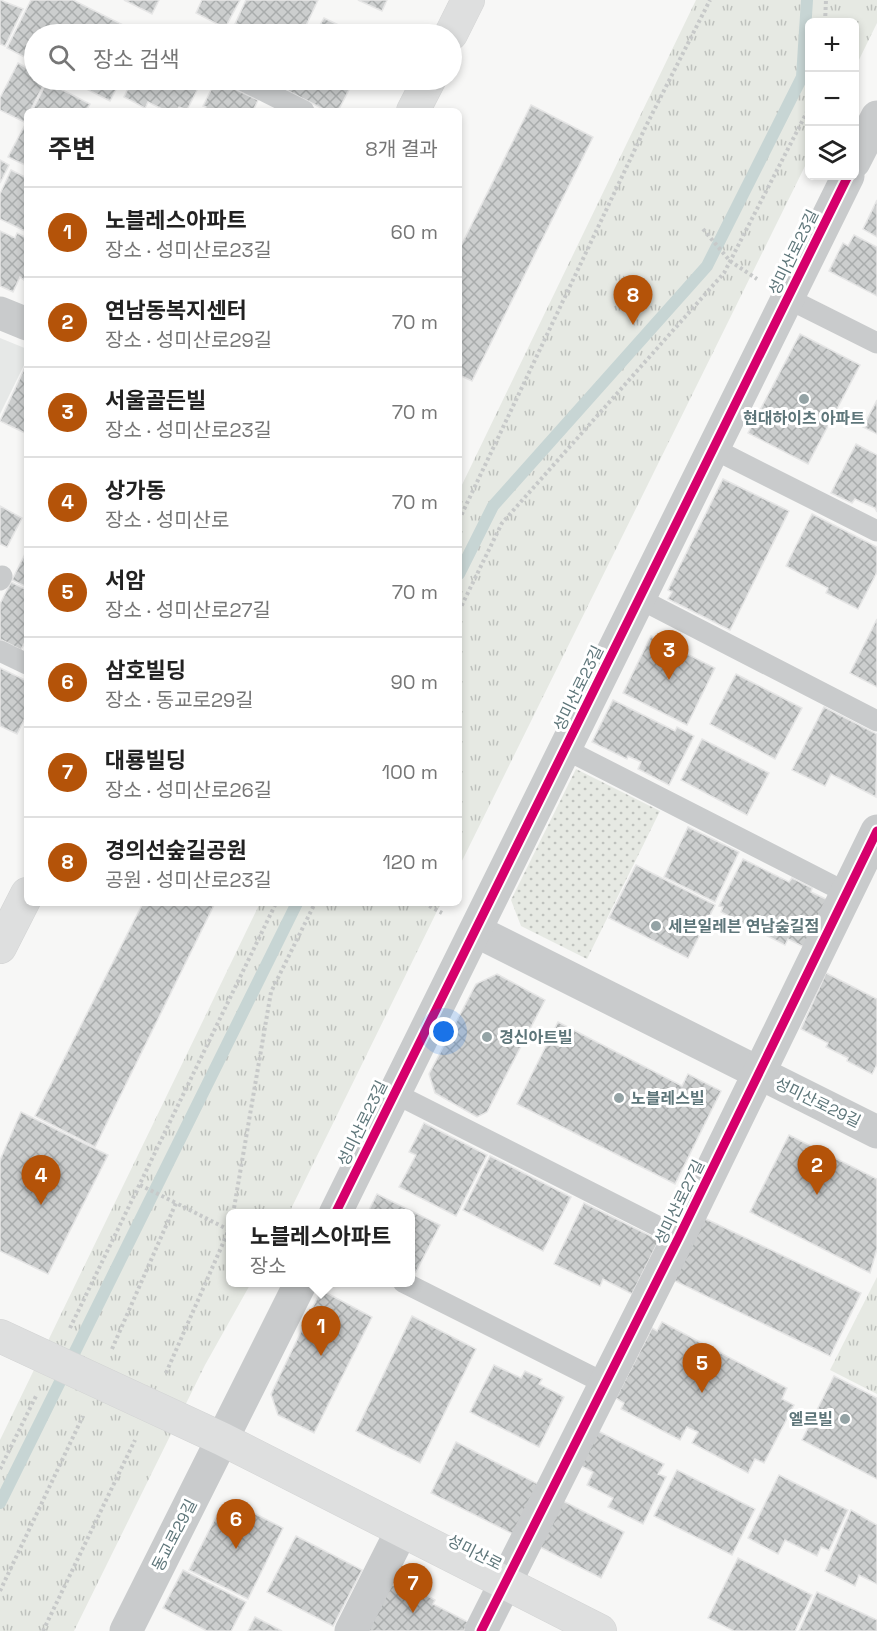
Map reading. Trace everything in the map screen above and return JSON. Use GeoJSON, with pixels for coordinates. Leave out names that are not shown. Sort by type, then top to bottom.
{"type":"FeatureCollection","features":[{"type":"Feature","properties":{"kind":"street"},"geometry":{"type":"LineString","coordinates":[[456,24],[468,0]]}},
{"type":"Feature","properties":{"kind":"street"},"geometry":{"type":"LineString","coordinates":[[415,108],[424,90]]}},
{"type":"Feature","properties":{"kind":"street"},"geometry":{"type":"LineString","coordinates":[[859,155],[874,129]]}},
{"type":"Feature","properties":{"kind":"street","name":"성미산로23길"},"geometry":{"type":"LineString","coordinates":[[337,1209],[846,180]]}},
{"type":"Feature","properties":{"kind":"street"},"geometry":{"type":"LineString","coordinates":[[0,313],[24,323]]}},
{"type":"Feature","properties":{"kind":"street","name":"성미산로27길"},"geometry":{"type":"LineString","coordinates":[[481,1631],[679,1237],[845,892],[877,831]]}},
{"type":"Feature","properties":{"kind":"street"},"geometry":{"type":"LineString","coordinates":[[0,947],[24,900]]}},
{"type":"Feature","properties":{"kind":"street"},"geometry":{"type":"LineString","coordinates":[[476,931],[758,1073]]}},
{"type":"Feature","properties":{"kind":"street","name":"성미산로29길"},"geometry":{"type":"LineString","coordinates":[[758,1073],[877,1131]]}},
{"type":"Feature","properties":{"kind":"street"},"geometry":{"type":"LineString","coordinates":[[222,1439],[298,1287]]}},
{"type":"Feature","properties":{"kind":"street","name":"성미산로"},"geometry":{"type":"LineString","coordinates":[[0,1336],[222,1439],[401,1532],[600,1631]]}},
{"type":"Feature","properties":{"kind":"street","name":"동교로29길"},"geometry":{"type":"LineString","coordinates":[[126,1631],[222,1439]]}},
{"type":"Feature","properties":{"kind":"street"},"geometry":{"type":"LineString","coordinates":[[351,1631],[401,1532]]}},
{"type":"Feature","properties":{"kind":"lane"},"geometry":{"type":"LineString","coordinates":[[262,90],[298,108]]}},
{"type":"Feature","properties":{"kind":"lane","name":"성미산로23길"},"geometry":{"type":"LineString","coordinates":[[788,298],[877,343]]}},
{"type":"Feature","properties":{"kind":"lane"},"geometry":{"type":"LineString","coordinates":[[712,448],[877,531]]}},
{"type":"Feature","properties":{"kind":"lane"},"geometry":{"type":"LineString","coordinates":[[638,598],[877,721]]}},
{"type":"Feature","properties":{"kind":"lane"},"geometry":{"type":"LineString","coordinates":[[0,651],[24,663]]}},
{"type":"Feature","properties":{"kind":"lane","name":"성미산로23길"},"geometry":{"type":"LineString","coordinates":[[565,749],[845,892]]}},
{"type":"Feature","properties":{"kind":"lane","name":"성미산로23길"},"geometry":{"type":"LineString","coordinates":[[394,1092],[679,1237]]}},
{"type":"Feature","properties":{"kind":"lane"},"geometry":{"type":"LineString","coordinates":[[413,1287],[604,1383]]}},
{"type":"Feature","properties":{"kind":"path"},"geometry":{"type":"LineString","coordinates":[[462,514],[647,124],[710,0]]}},
{"type":"Feature","properties":{"kind":"path"},"geometry":{"type":"LineString","coordinates":[[825,18],[826,0]]}},
{"type":"Feature","properties":{"kind":"path"},"geometry":{"type":"LineString","coordinates":[[462,605],[502,523],[724,273],[805,116]]}},
{"type":"Feature","properties":{"kind":"path"},"geometry":{"type":"LineString","coordinates":[[703,229],[730,261]]}},
{"type":"Feature","properties":{"kind":"path"},"geometry":{"type":"LineString","coordinates":[[0,1469],[275,906]]}},
{"type":"Feature","properties":{"kind":"path"},"geometry":{"type":"LineString","coordinates":[[234,1209],[271,992],[314,906]]}},
{"type":"Feature","properties":{"kind":"path"},"geometry":{"type":"LineString","coordinates":[[140,1185],[176,1203]]}},
{"type":"Feature","properties":{"kind":"path"},"geometry":{"type":"LineString","coordinates":[[43,1631],[152,1405],[226,1236]]}},
{"type":"Feature","properties":{"kind":"shaded area"},"geometry":{"type":"Polygon","coordinates":[[[0,338],[24,348],[24,365],[0,414],[0,338]]]}},
{"type":"Feature","properties":{"kind":"green space"},"geometry":{"type":"Polygon","coordinates":[[[696,0],[877,0],[877,23],[859,60],[859,18],[805,18],[805,166],[462,861],[462,485],[696,0]]]}},
{"type":"Feature","properties":{"kind":"green space"},"geometry":{"type":"Polygon","coordinates":[[[576,769],[660,811],[587,959],[521,926],[511,900],[576,769]]]}},
{"type":"Feature","properties":{"kind":"green space"},"geometry":{"type":"Polygon","coordinates":[[[259,906],[440,906],[291,1209],[226,1209],[226,1287],[249,1287],[205,1365],[74,1631],[0,1631],[0,1440],[259,906]]]}},
{"type":"Feature","properties":{"kind":"green space"},"geometry":{"type":"Polygon","coordinates":[[[877,1277],[877,1394],[830,1370],[877,1277]]]}},
{"type":"Feature","properties":{"kind":"building"},"geometry":{"type":"Polygon","coordinates":[[[0,0],[23,9],[5,46],[0,44],[0,0]]]}},
{"type":"Feature","properties":{"kind":"building"},"geometry":{"type":"Polygon","coordinates":[[[31,0],[73,0],[121,24],[24,24],[24,57],[7,48],[31,0]]]}},
{"type":"Feature","properties":{"kind":"building"},"geometry":{"type":"Polygon","coordinates":[[[124,0],[159,0],[152,14],[124,0]]]}},
{"type":"Feature","properties":{"kind":"building"},"geometry":{"type":"Polygon","coordinates":[[[202,0],[240,0],[227,24],[217,24],[196,13],[202,0]]]}},
{"type":"Feature","properties":{"kind":"building"},"geometry":{"type":"Polygon","coordinates":[[[246,0],[318,0],[307,24],[235,24],[246,0]]]}},
{"type":"Feature","properties":{"kind":"building"},"geometry":{"type":"Polygon","coordinates":[[[358,0],[387,0],[382,11],[358,0]]]}},
{"type":"Feature","properties":{"kind":"building"},"geometry":{"type":"Polygon","coordinates":[[[324,18],[336,24],[321,24],[324,18]]]}},
{"type":"Feature","properties":{"kind":"building"},"geometry":{"type":"Polygon","coordinates":[[[18,63],[24,66],[24,90],[41,90],[32,108],[24,108],[24,122],[0,110],[0,98],[18,63]]]}},
{"type":"Feature","properties":{"kind":"building"},"geometry":{"type":"Polygon","coordinates":[[[43,90],[63,90],[90,104],[88,108],[34,108],[43,90]]]}},
{"type":"Feature","properties":{"kind":"building"},"geometry":{"type":"Polygon","coordinates":[[[89,90],[116,90],[110,101],[89,90]]]}},
{"type":"Feature","properties":{"kind":"building"},"geometry":{"type":"Polygon","coordinates":[[[127,90],[197,90],[188,108],[160,108],[148,102],[145,108],[124,97],[127,90]]]}},
{"type":"Feature","properties":{"kind":"building"},"geometry":{"type":"Polygon","coordinates":[[[211,90],[237,90],[258,100],[254,108],[206,108],[203,106],[211,90]]]}},
{"type":"Feature","properties":{"kind":"building"},"geometry":{"type":"Polygon","coordinates":[[[349,90],[340,108],[321,108],[288,91],[349,90]]]}},
{"type":"Feature","properties":{"kind":"building"},"geometry":{"type":"Polygon","coordinates":[[[531,105],[593,137],[472,381],[462,376],[462,244],[531,105]]]}},
{"type":"Feature","properties":{"kind":"building"},"geometry":{"type":"Polygon","coordinates":[[[24,127],[24,165],[8,157],[24,127]]]}},
{"type":"Feature","properties":{"kind":"building"},"geometry":{"type":"Polygon","coordinates":[[[0,160],[9,165],[0,183],[0,160]]]}},
{"type":"Feature","properties":{"kind":"building"},"geometry":{"type":"Polygon","coordinates":[[[11,170],[24,176],[24,231],[0,219],[0,194],[11,170]]]}},
{"type":"Feature","properties":{"kind":"building"},"geometry":{"type":"Polygon","coordinates":[[[877,200],[877,237],[863,229],[877,200]]]}},
{"type":"Feature","properties":{"kind":"building"},"geometry":{"type":"Polygon","coordinates":[[[0,231],[15,238],[17,233],[24,236],[24,280],[20,277],[13,292],[0,286],[0,231]]]}},
{"type":"Feature","properties":{"kind":"building"},"geometry":{"type":"Polygon","coordinates":[[[854,235],[877,247],[877,296],[829,271],[843,243],[848,246],[854,235]]]}},
{"type":"Feature","properties":{"kind":"building","name":"현대하이츠 아파트"},"geometry":{"type":"Polygon","coordinates":[[[800,334],[860,365],[808,464],[748,433],[800,334]]]}},
{"type":"Feature","properties":{"kind":"building"},"geometry":{"type":"Polygon","coordinates":[[[24,369],[24,433],[0,421],[24,369]]]}},
{"type":"Feature","properties":{"kind":"building"},"geometry":{"type":"Polygon","coordinates":[[[877,400],[877,434],[863,427],[877,400]]]}},
{"type":"Feature","properties":{"kind":"building"},"geometry":{"type":"Polygon","coordinates":[[[856,444],[877,455],[877,512],[875,508],[855,499],[852,503],[831,493],[856,444]]]}},
{"type":"Feature","properties":{"kind":"building"},"geometry":{"type":"Polygon","coordinates":[[[723,479],[789,511],[730,630],[668,599],[672,592],[668,590],[723,479]]]}},
{"type":"Feature","properties":{"kind":"building"},"geometry":{"type":"Polygon","coordinates":[[[0,506],[22,518],[7,547],[0,544],[0,506]]]}},
{"type":"Feature","properties":{"kind":"building"},"geometry":{"type":"Polygon","coordinates":[[[812,514],[877,547],[877,572],[858,609],[826,593],[828,588],[786,566],[812,514]]]}},
{"type":"Feature","properties":{"kind":"building"},"geometry":{"type":"Polygon","coordinates":[[[24,556],[24,586],[12,580],[24,556]]]}},
{"type":"Feature","properties":{"kind":"building"},"geometry":{"type":"Polygon","coordinates":[[[11,582],[24,588],[24,644],[21,650],[2,640],[0,644],[0,604],[11,582]]]}},
{"type":"Feature","properties":{"kind":"building"},"geometry":{"type":"Polygon","coordinates":[[[877,619],[877,687],[850,673],[877,619]]]}},
{"type":"Feature","properties":{"kind":"building"},"geometry":{"type":"Polygon","coordinates":[[[651,636],[715,668],[687,725],[623,693],[651,636]]]}},
{"type":"Feature","properties":{"kind":"building"},"geometry":{"type":"Polygon","coordinates":[[[0,668],[24,680],[24,720],[17,734],[0,726],[0,668]]]}},
{"type":"Feature","properties":{"kind":"building"},"geometry":{"type":"Polygon","coordinates":[[[736,674],[802,708],[775,759],[710,724],[736,674]]]}},
{"type":"Feature","properties":{"kind":"building"},"geometry":{"type":"Polygon","coordinates":[[[613,700],[675,731],[677,727],[694,736],[669,785],[638,769],[641,762],[628,756],[627,759],[592,742],[613,700]]]}},
{"type":"Feature","properties":{"kind":"building"},"geometry":{"type":"Polygon","coordinates":[[[824,707],[877,734],[876,797],[831,774],[825,786],[792,770],[824,707]]]}},
{"type":"Feature","properties":{"kind":"building"},"geometry":{"type":"Polygon","coordinates":[[[702,739],[769,773],[747,815],[681,780],[702,739]]]}},
{"type":"Feature","properties":{"kind":"building"},"geometry":{"type":"Polygon","coordinates":[[[688,827],[739,852],[715,902],[664,877],[688,827]]]}},
{"type":"Feature","properties":{"kind":"building"},"geometry":{"type":"Polygon","coordinates":[[[743,859],[789,882],[792,878],[812,888],[811,892],[830,901],[806,948],[788,939],[785,945],[721,912],[723,907],[719,906],[743,859]]]}},
{"type":"Feature","properties":{"kind":"building"},"geometry":{"type":"Polygon","coordinates":[[[636,865],[715,905],[688,958],[609,918],[636,865]]]}},
{"type":"Feature","properties":{"kind":"building"},"geometry":{"type":"Polygon","coordinates":[[[141,906],[214,906],[95,1147],[35,1116],[141,906]]]}},
{"type":"Feature","properties":{"kind":"building"},"geometry":{"type":"Polygon","coordinates":[[[826,973],[877,999],[877,1064],[872,1074],[826,1047],[828,1043],[801,1029],[826,973]]]}},
{"type":"Feature","properties":{"kind":"building","name":"경신아트빌"},"geometry":{"type":"Polygon","coordinates":[[[497,974],[545,1000],[487,1112],[477,1117],[435,1093],[429,1074],[476,984],[497,974]]]}},
{"type":"Feature","properties":{"kind":"building","name":"노블레스빌"},"geometry":{"type":"Polygon","coordinates":[[[558,1022],[682,1086],[688,1074],[721,1091],[675,1184],[517,1104],[558,1022]]]}},
{"type":"Feature","properties":{"kind":"building"},"geometry":{"type":"Polygon","coordinates":[[[21,1112],[108,1155],[48,1274],[0,1251],[0,1160],[21,1112]]]}},
{"type":"Feature","properties":{"kind":"building"},"geometry":{"type":"Polygon","coordinates":[[[424,1123],[487,1155],[456,1216],[399,1187],[416,1155],[409,1152],[424,1123]]]}},
{"type":"Feature","properties":{"kind":"building"},"geometry":{"type":"Polygon","coordinates":[[[789,1135],[877,1179],[877,1249],[870,1273],[750,1212],[789,1135]]]}},
{"type":"Feature","properties":{"kind":"building"},"geometry":{"type":"Polygon","coordinates":[[[490,1156],[571,1197],[543,1251],[463,1210],[490,1156]]]}},
{"type":"Feature","properties":{"kind":"building"},"geometry":{"type":"Polygon","coordinates":[[[377,1194],[407,1209],[370,1209],[377,1194]]]}},
{"type":"Feature","properties":{"kind":"building"},"geometry":{"type":"Polygon","coordinates":[[[584,1203],[659,1240],[632,1294],[603,1279],[600,1286],[554,1264],[584,1203]]]}},
{"type":"Feature","properties":{"kind":"building"},"geometry":{"type":"Polygon","coordinates":[[[415,1213],[440,1225],[415,1272],[415,1213]]]}},
{"type":"Feature","properties":{"kind":"building"},"geometry":{"type":"Polygon","coordinates":[[[702,1217],[861,1293],[830,1356],[671,1279],[702,1217]]]}},
{"type":"Feature","properties":{"kind":"building"},"geometry":{"type":"Polygon","coordinates":[[[321,1290],[372,1317],[314,1433],[278,1415],[271,1394],[321,1290]]]}},
{"type":"Feature","properties":{"kind":"building"},"geometry":{"type":"Polygon","coordinates":[[[412,1316],[476,1349],[420,1463],[356,1431],[412,1316]]]}},
{"type":"Feature","properties":{"kind":"building"},"geometry":{"type":"Polygon","coordinates":[[[662,1322],[787,1388],[782,1399],[794,1405],[764,1463],[755,1459],[748,1473],[692,1443],[698,1432],[687,1427],[680,1440],[621,1409],[624,1403],[616,1398],[652,1328],[657,1331],[662,1322]]]}},
{"type":"Feature","properties":{"kind":"building"},"geometry":{"type":"Polygon","coordinates":[[[494,1365],[521,1378],[525,1371],[542,1379],[539,1384],[564,1397],[539,1447],[470,1412],[494,1365]]]}},
{"type":"Feature","properties":{"kind":"building","name":"엘르빌"},"geometry":{"type":"Polygon","coordinates":[[[834,1376],[877,1398],[877,1479],[802,1440],[834,1376]]]}},
{"type":"Feature","properties":{"kind":"building"},"geometry":{"type":"Polygon","coordinates":[[[596,1430],[664,1464],[658,1474],[666,1477],[643,1524],[608,1507],[613,1498],[587,1485],[593,1472],[579,1465],[596,1430]]]}},
{"type":"Feature","properties":{"kind":"building"},"geometry":{"type":"Polygon","coordinates":[[[456,1442],[538,1484],[513,1534],[431,1493],[456,1442]]]}},
{"type":"Feature","properties":{"kind":"building"},"geometry":{"type":"Polygon","coordinates":[[[677,1470],[755,1509],[732,1555],[654,1516],[677,1470]]]}},
{"type":"Feature","properties":{"kind":"building"},"geometry":{"type":"Polygon","coordinates":[[[779,1475],[848,1510],[829,1550],[821,1547],[817,1556],[785,1540],[778,1554],[748,1538],[779,1475]]]}},
{"type":"Feature","properties":{"kind":"building"},"geometry":{"type":"Polygon","coordinates":[[[561,1500],[624,1532],[601,1578],[538,1546],[561,1500]]]}},
{"type":"Feature","properties":{"kind":"building"},"geometry":{"type":"Polygon","coordinates":[[[232,1502],[283,1528],[248,1599],[189,1570],[222,1505],[229,1509],[232,1502]]]}},
{"type":"Feature","properties":{"kind":"building"},"geometry":{"type":"Polygon","coordinates":[[[851,1510],[877,1525],[877,1584],[859,1575],[855,1586],[825,1571],[851,1510]]]}},
{"type":"Feature","properties":{"kind":"building"},"geometry":{"type":"Polygon","coordinates":[[[296,1536],[362,1570],[333,1626],[267,1592],[296,1536]]]}},
{"type":"Feature","properties":{"kind":"building"},"geometry":{"type":"Polygon","coordinates":[[[738,1558],[812,1595],[795,1631],[734,1631],[708,1618],[738,1558]]]}},
{"type":"Feature","properties":{"kind":"building"},"geometry":{"type":"Polygon","coordinates":[[[183,1570],[246,1602],[231,1631],[207,1631],[163,1608],[183,1570]]]}},
{"type":"Feature","properties":{"kind":"building"},"geometry":{"type":"Polygon","coordinates":[[[391,1584],[407,1592],[410,1586],[435,1600],[433,1604],[468,1622],[464,1631],[367,1631],[391,1584]]]}},
{"type":"Feature","properties":{"kind":"building"},"geometry":{"type":"Polygon","coordinates":[[[817,1592],[877,1620],[877,1631],[799,1631],[817,1592]]]}},
{"type":"Feature","properties":{"kind":"building"},"geometry":{"type":"Polygon","coordinates":[[[255,1617],[282,1631],[248,1631],[255,1617]]]}},
{"type":"Feature","properties":{"kind":"waterway"},"geometry":{"type":"LineString","coordinates":[[462,568],[493,506],[707,266],[802,77],[807,0]]}},
{"type":"Feature","properties":{"kind":"waterway"},"geometry":{"type":"LineString","coordinates":[[0,1503],[296,906]]}},
{"type":"Feature","properties":{"kind":"cycle path"},"geometry":{"type":"LineString","coordinates":[[337,1209],[846,180]]}},
{"type":"Feature","properties":{"kind":"cycle path"},"geometry":{"type":"LineString","coordinates":[[481,1631],[679,1237],[877,831]]}},
{"type":"Feature","properties":{"kind":"place","name":"경의선숲길공원"},"geometry":{"type":"Point","coordinates":[633,325]}},
{"type":"Feature","properties":{"kind":"place","name":"현대하이츠 아파트"},"geometry":{"type":"Point","coordinates":[804,399]}},
{"type":"Feature","properties":{"kind":"place","name":"서울골든빌"},"geometry":{"type":"Point","coordinates":[669,680]}},
{"type":"Feature","properties":{"kind":"place","name":"세븐일레븐 연남숲길점"},"geometry":{"type":"Point","coordinates":[656,926]}},
{"type":"Feature","properties":{"kind":"place","name":"경신아트빌"},"geometry":{"type":"Point","coordinates":[487,1037]}},
{"type":"Feature","properties":{"kind":"place","name":"노블레스빌"},"geometry":{"type":"Point","coordinates":[619,1098]}},
{"type":"Feature","properties":{"kind":"place","name":"연남동복지센터"},"geometry":{"type":"Point","coordinates":[817,1195]}},
{"type":"Feature","properties":{"kind":"place","name":"상가동"},"geometry":{"type":"Point","coordinates":[41,1205]}},
{"type":"Feature","properties":{"kind":"place","name":"노블레스아파트"},"geometry":{"type":"Point","coordinates":[321,1356]}},
{"type":"Feature","properties":{"kind":"place","name":"서암"},"geometry":{"type":"Point","coordinates":[702,1393]}},
{"type":"Feature","properties":{"kind":"place","name":"엘르빌"},"geometry":{"type":"Point","coordinates":[845,1419]}},
{"type":"Feature","properties":{"kind":"place","name":"삼호빌딩"},"geometry":{"type":"Point","coordinates":[236,1549]}},
{"type":"Feature","properties":{"kind":"place","name":"대룡빌딩"},"geometry":{"type":"Point","coordinates":[413,1613]}}]}
